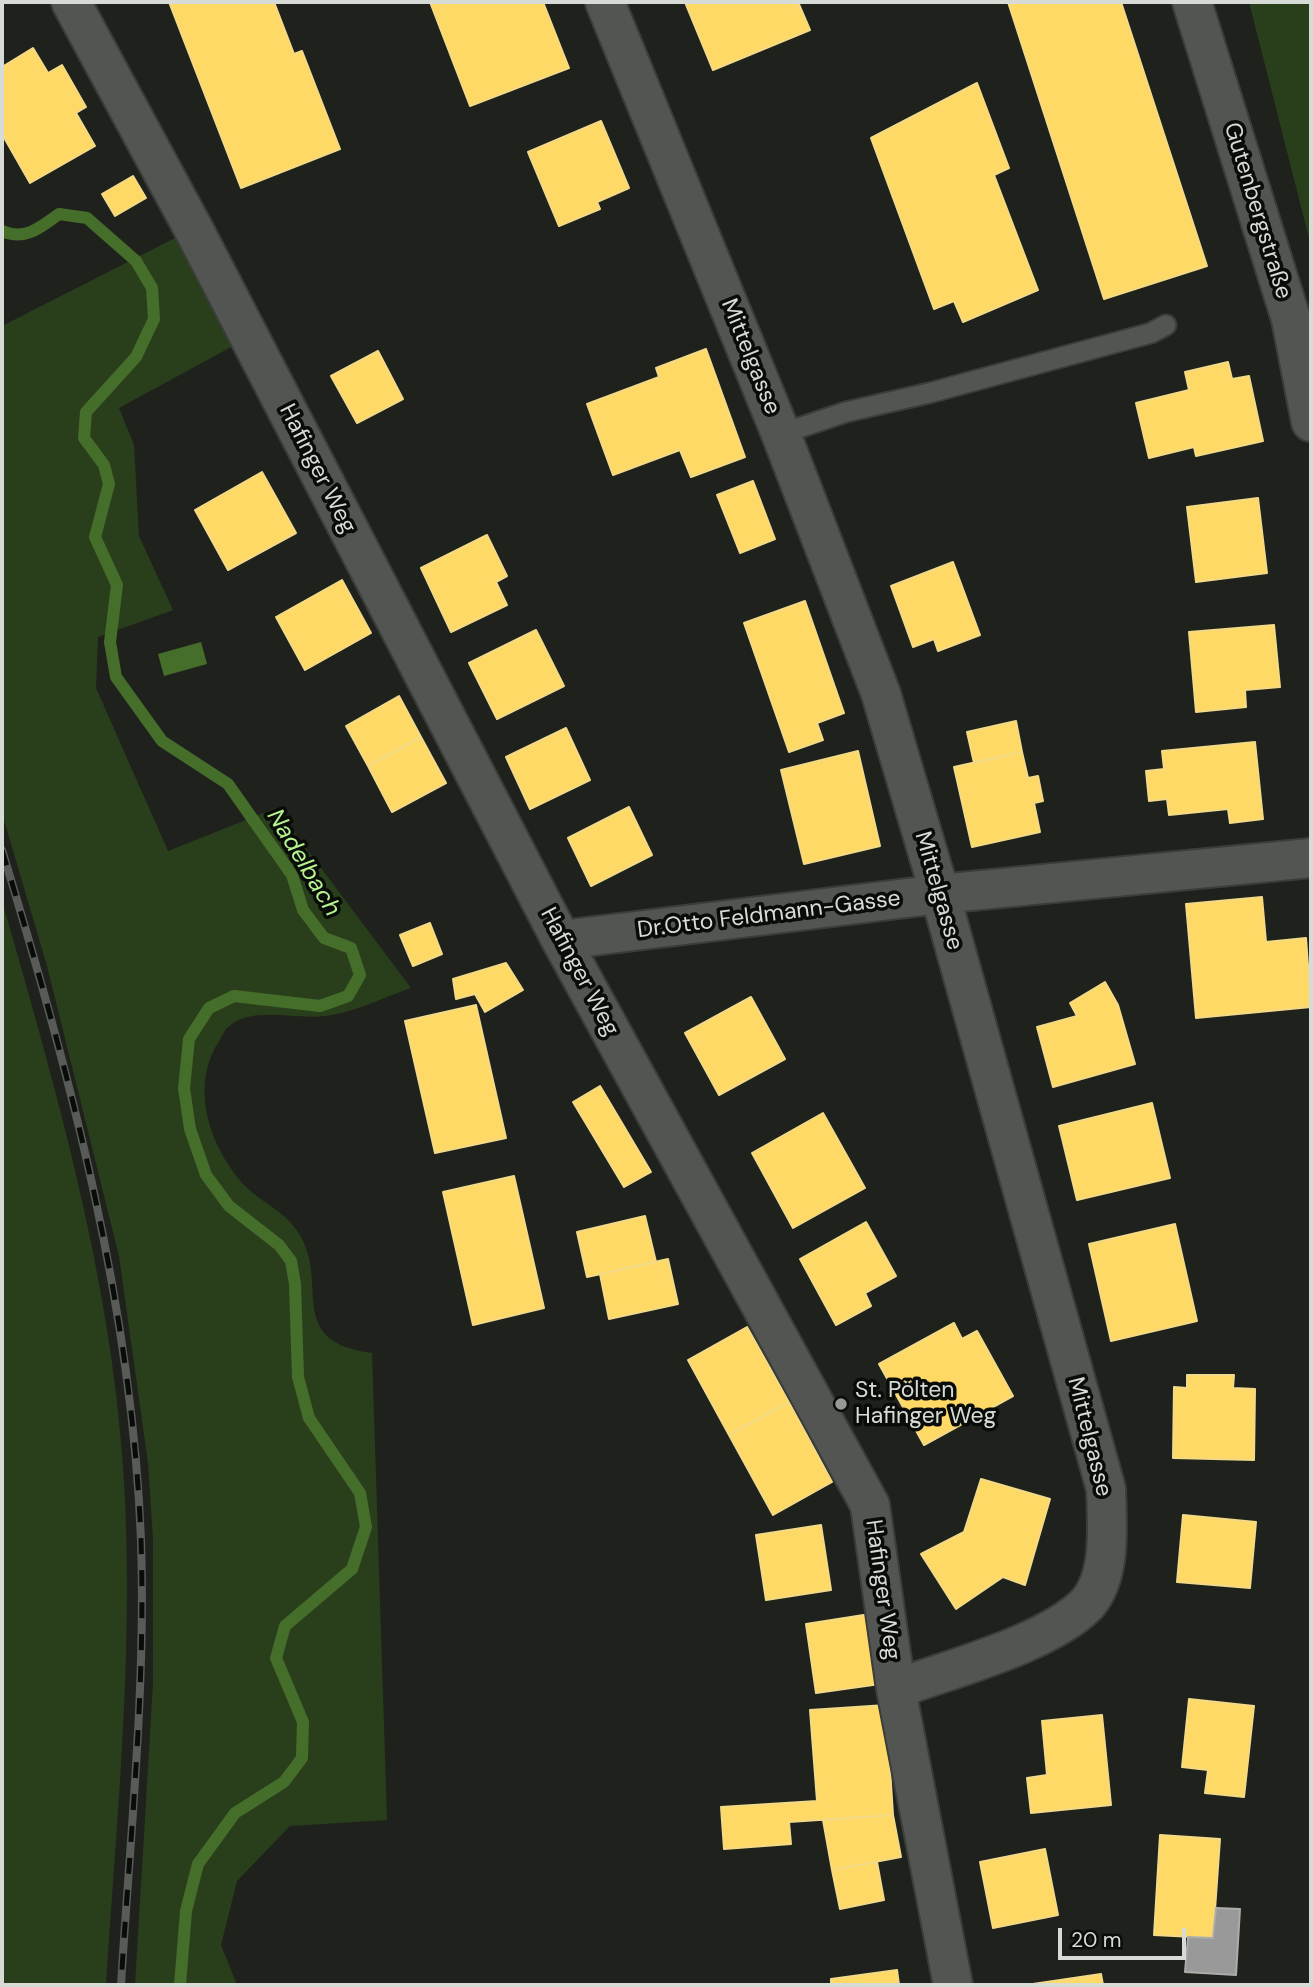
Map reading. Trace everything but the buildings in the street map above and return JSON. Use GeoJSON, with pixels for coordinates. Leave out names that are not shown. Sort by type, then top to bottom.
{"type":"FeatureCollection","features":[{"type":"Feature","properties":{"kind":"street","name":"Hafinger Weg"},"geometry":{"type":"LineString","coordinates":[[71,2],[194,230],[561,940],[870,1505],[896,1689],[953,1985]]}},
{"type":"Feature","properties":{"kind":"street","name":"Mittelgasse"},"geometry":{"type":"LineString","coordinates":[[606,2],[781,434],[881,694],[940,894],[1106,1489],[1107,1551],[1088,1603],[1045,1634],[896,1689]]}},
{"type":"Feature","properties":{"kind":"street","name":"Gutenbergstraße"},"geometry":{"type":"LineString","coordinates":[[1192,2],[1291,319],[1311,422]]}},
{"type":"Feature","properties":{"kind":"street","name":"Dr.Otto Feldmann-Gasse"},"geometry":{"type":"LineString","coordinates":[[561,940],[940,894],[1311,859]]}},
{"type":"Feature","properties":{"kind":"lane"},"geometry":{"type":"LineString","coordinates":[[781,434],[846,412],[929,393],[1152,333],[1166,325]]}},
{"type":"Feature","properties":{"kind":"shaded area"},"geometry":{"type":"Polygon","coordinates":[[[1249,2],[1311,2],[1311,246],[1249,2]]]}},
{"type":"Feature","properties":{"kind":"shaded area"},"geometry":{"type":"Polygon","coordinates":[[[177,237],[233,346],[119,408],[134,445],[139,536],[173,610],[98,637],[96,688],[168,851],[276,808],[411,988],[336,1014],[313,1017],[260,1015],[237,1021],[226,1030],[208,1064],[205,1101],[215,1139],[223,1156],[246,1187],[295,1228],[306,1247],[311,1267],[317,1321],[327,1335],[344,1346],[372,1353],[387,1820],[290,1826],[237,1881],[221,1945],[237,1985],[135,1985],[153,1684],[153,1538],[148,1463],[119,1256],[47,966],[2,813],[2,326],[177,237]]]}},
{"type":"Feature","properties":{"kind":"shaded area"},"geometry":{"type":"Polygon","coordinates":[[[201,642],[207,664],[164,676],[158,654],[201,642]]]}},
{"type":"Feature","properties":{"kind":"shaded area"},"geometry":{"type":"Polygon","coordinates":[[[2,901],[78,1181],[106,1323],[123,1467],[126,1662],[106,1985],[2,1985],[2,901]]]}},
{"type":"Feature","properties":{"kind":"waterway","name":"Nadelbach"},"geometry":{"type":"LineString","coordinates":[[2,231],[18,235],[32,232],[59,214],[87,218],[136,261],[152,288],[154,319],[136,357],[86,412],[84,438],[104,465],[109,484],[95,537],[117,585],[110,642],[116,677],[162,741],[228,784],[292,875],[303,910],[324,938],[351,948],[360,975],[348,996],[320,1006],[234,996],[209,1008],[189,1039],[184,1088],[190,1129],[206,1175],[229,1206],[279,1245],[291,1261],[295,1284],[298,1377],[309,1418],[360,1493],[366,1527],[352,1569],[285,1626],[276,1658],[303,1722],[302,1758],[284,1782],[235,1813],[198,1864],[186,1911],[180,1985]]}},
{"type":"Feature","properties":{"kind":"railway"},"geometry":{"type":"LineString","coordinates":[[2,850],[51,1019],[94,1191],[125,1365],[135,1452],[141,1540],[141,1651],[121,1985]]}},
{"type":"Feature","properties":{"kind":"place","name":"St. Pölten Hafinger Weg"},"geometry":{"type":"Point","coordinates":[841,1404]}}]}
